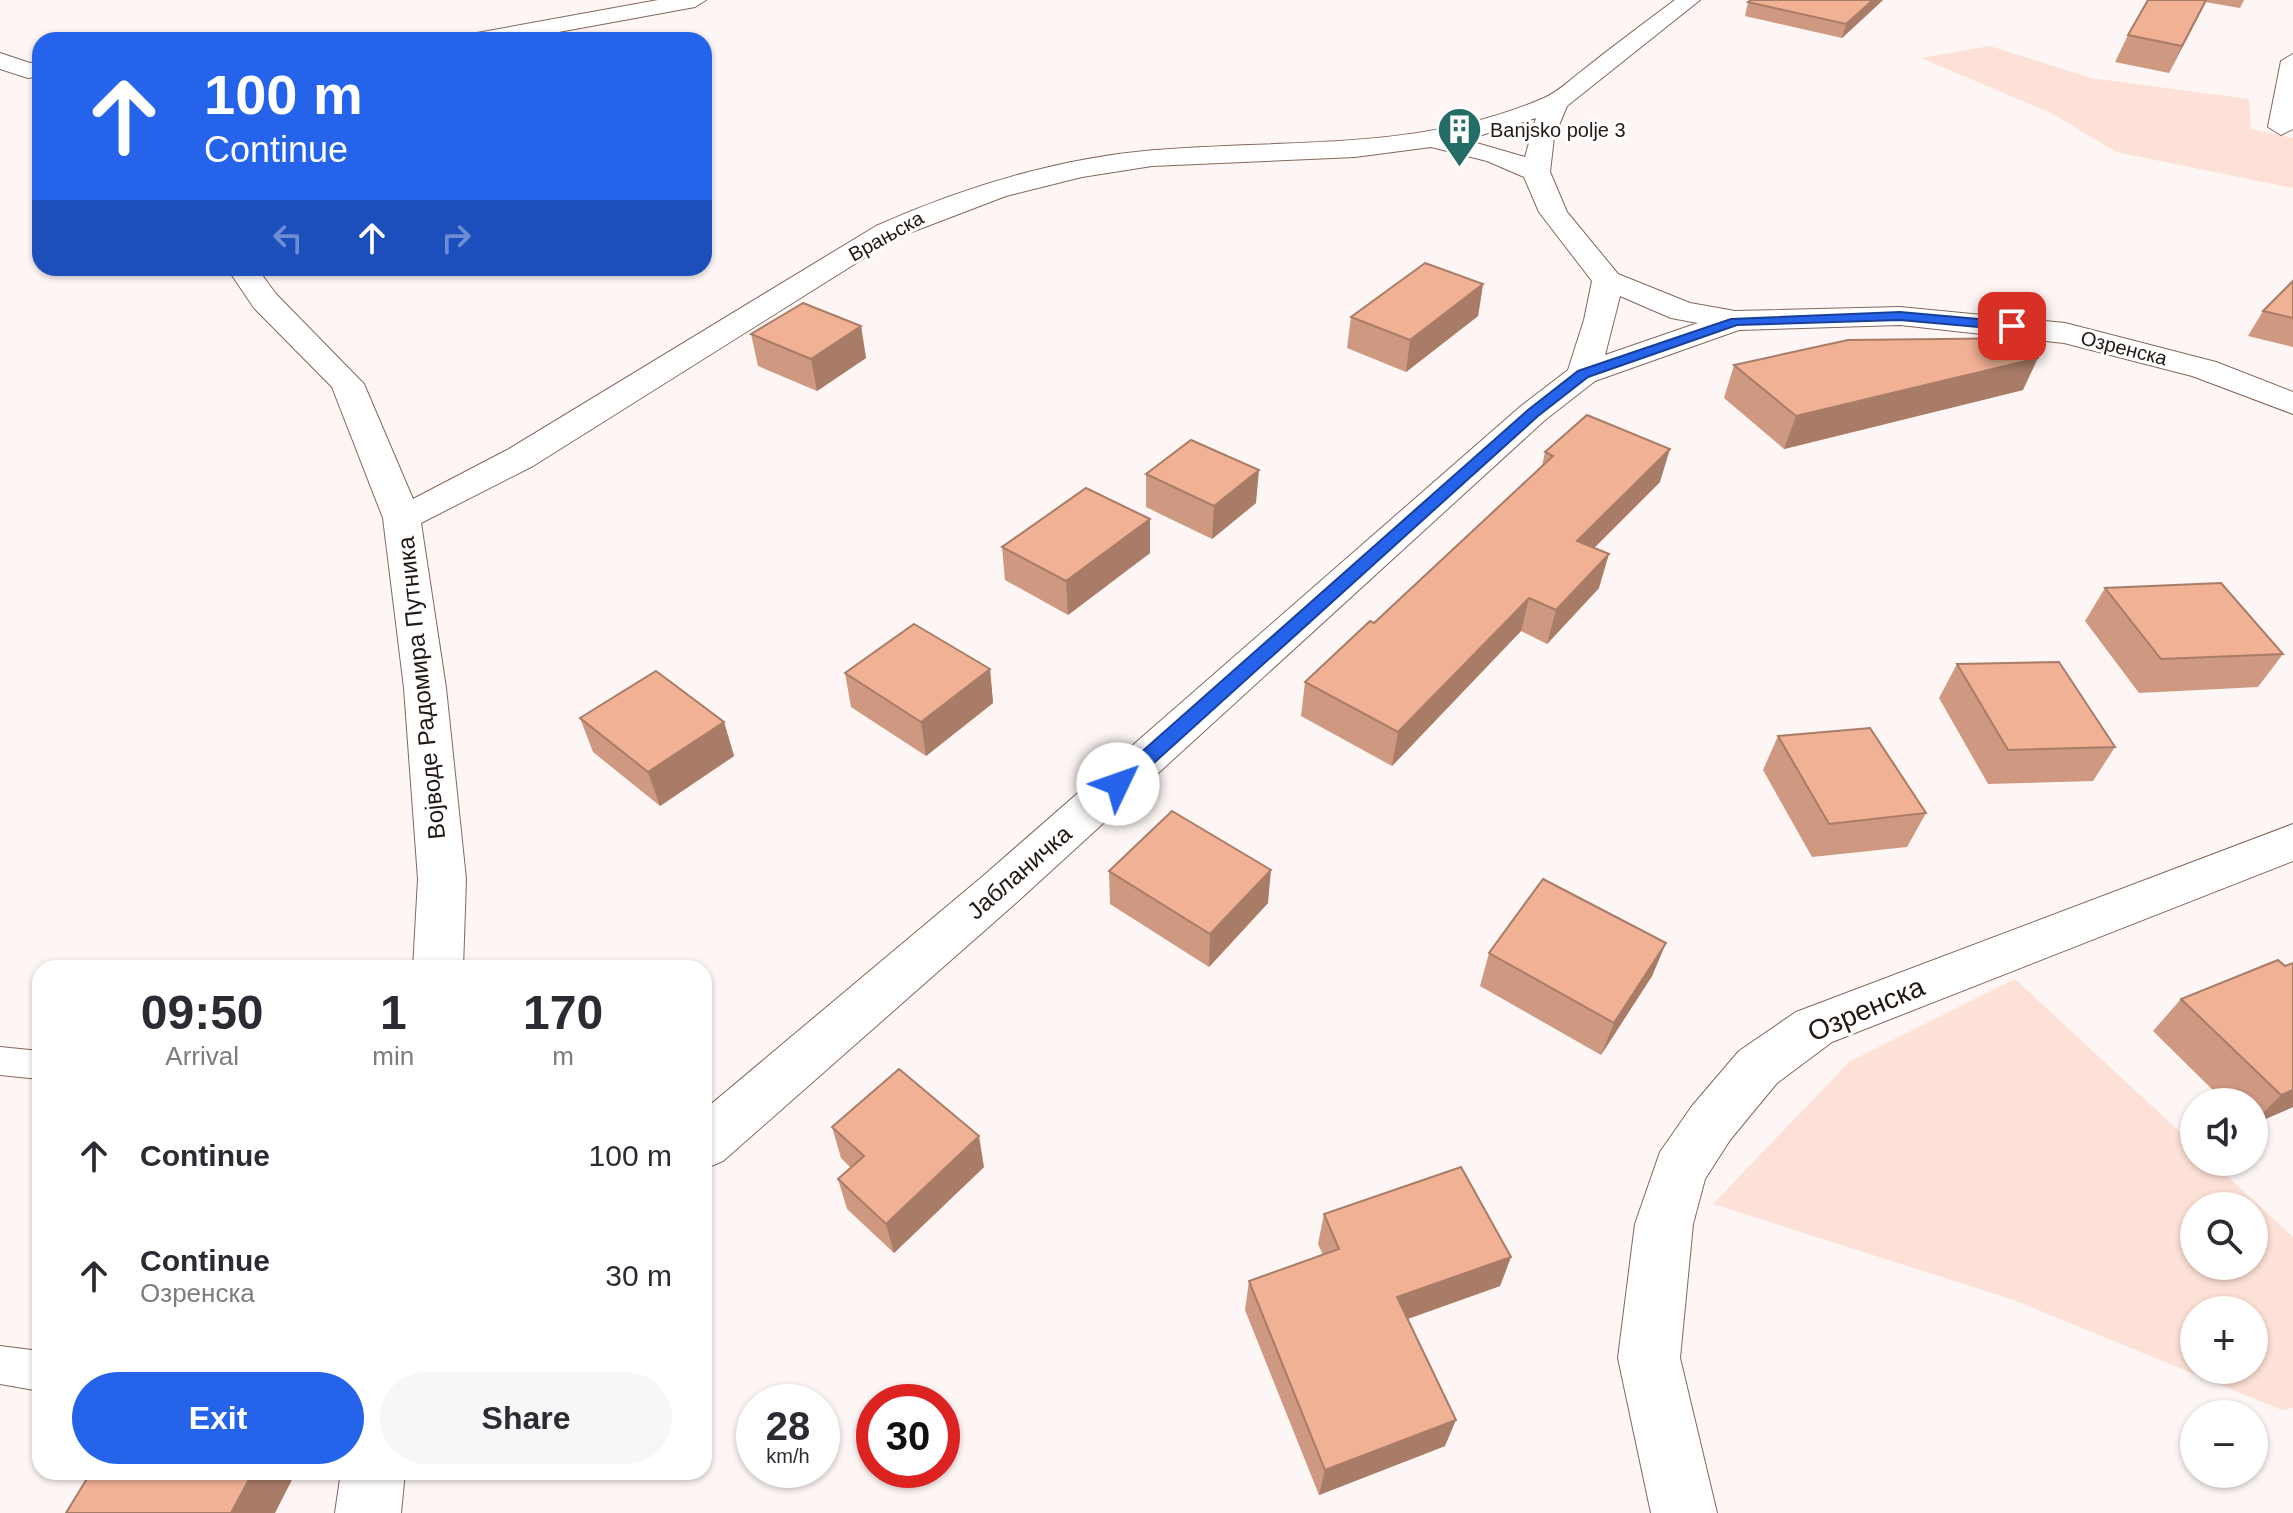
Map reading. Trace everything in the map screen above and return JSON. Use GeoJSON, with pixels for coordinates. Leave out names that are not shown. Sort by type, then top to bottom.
{"type":"FeatureCollection","features":[{"type":"Feature","properties":{"kind":"street"},"geometry":{"type":"LineString","coordinates":[[521,32],[695,0]]}},
{"type":"Feature","properties":{"kind":"street"},"geometry":{"type":"LineString","coordinates":[[1432,140],[1501,123],[1556,102],[1689,0]]}},
{"type":"Feature","properties":{"kind":"street"},"geometry":{"type":"LineString","coordinates":[[0,60],[32,72]]}},
{"type":"Feature","properties":{"kind":"street"},"geometry":{"type":"LineString","coordinates":[[2281,127],[2293,61]]}},
{"type":"Feature","properties":{"kind":"street"},"geometry":{"type":"LineString","coordinates":[[1432,140],[1496,155],[1536,172],[1541,137],[1556,102]]}},
{"type":"Feature","properties":{"kind":"street","name":"Врањска"},"geometry":{"type":"LineString","coordinates":[[402,518],[461,491],[520,458],[886,232],[940,207],[986,191],[1114,163],[1432,140]]}},
{"type":"Feature","properties":{"kind":"street","name":"Озренска"},"geometry":{"type":"LineString","coordinates":[[1536,172],[1560,222],[1607,280],[1682,311],[1735,321],[1900,316],[2065,333],[2204,369],[2293,404]]}},
{"type":"Feature","properties":{"kind":"street","name":"Војводе Радомира Путника"},"geometry":{"type":"LineString","coordinates":[[248,276],[265,301],[347,384],[402,518],[425,688],[442,879],[438,960]]}},
{"type":"Feature","properties":{"kind":"street"},"geometry":{"type":"LineString","coordinates":[[1583,374],[1600,320],[1607,280]]}},
{"type":"Feature","properties":{"kind":"street","name":"Јабланичка"},"geometry":{"type":"LineString","coordinates":[[712,1137],[1000,889],[1533,413],[1583,374],[1735,321]]}},
{"type":"Feature","properties":{"kind":"street","name":"Озренска"},"geometry":{"type":"LineString","coordinates":[[1684,1513],[1649,1358],[1664,1224],[1680,1170],[1711,1123],[1758,1067],[1814,1027],[2293,842]]}},
{"type":"Feature","properties":{"kind":"street"},"geometry":{"type":"LineString","coordinates":[[368,1513],[372,1480]]}},
{"type":"Feature","properties":{"kind":"lane"},"geometry":{"type":"LineString","coordinates":[[0,1061],[32,1064]]}},
{"type":"Feature","properties":{"kind":"lane"},"geometry":{"type":"LineString","coordinates":[[0,1365],[32,1370]]}},
{"type":"Feature","properties":{"kind":"shaded area"},"geometry":{"type":"Polygon","coordinates":[[[1990,46],[2091,78],[2249,99],[2251,129],[2293,138],[2293,188],[2116,152],[2053,114],[1921,58],[1990,46]]]}},
{"type":"Feature","properties":{"kind":"shaded area"},"geometry":{"type":"Polygon","coordinates":[[[2015,979],[2180,1132],[2180,1176],[2227,1176],[2244,1192],[2180,1192],[2180,1280],[2268,1280],[2268,1214],[2293,1237],[2293,1408],[2282,1410],[2268,1404],[2268,1400],[2258,1400],[2219,1384],[2268,1384],[2268,1296],[2180,1296],[2180,1368],[2014,1300],[1713,1204],[1849,1062],[2015,979]]]}},
{"type":"Feature","properties":{"kind":"building"},"geometry":{"type":"Polygon","coordinates":[[[1873,0],[1846,24],[1748,2],[1873,0]]]}},
{"type":"Feature","properties":{"kind":"building"},"geometry":{"type":"Polygon","coordinates":[[[2148,0],[2206,0],[2182,46],[2128,35],[2148,0]]]}},
{"type":"Feature","properties":{"kind":"building"},"geometry":{"type":"Polygon","coordinates":[[[1425,263],[1483,284],[1410,340],[1351,317],[1425,263]]]}},
{"type":"Feature","properties":{"kind":"building"},"geometry":{"type":"Polygon","coordinates":[[[2293,281],[2293,318],[2263,311],[2293,281]]]}},
{"type":"Feature","properties":{"kind":"building"},"geometry":{"type":"Polygon","coordinates":[[[803,303],[861,326],[811,359],[751,334],[803,303]]]}},
{"type":"Feature","properties":{"kind":"building"},"geometry":{"type":"Polygon","coordinates":[[[2035,338],[2038,358],[1796,416],[1734,365],[1848,340],[2035,338]]]}},
{"type":"Feature","properties":{"kind":"building"},"geometry":{"type":"Polygon","coordinates":[[[1587,415],[1670,449],[1577,541],[1609,554],[1556,610],[1529,598],[1398,732],[1305,682],[1370,621],[1374,623],[1553,456],[1545,452],[1587,415]]]}},
{"type":"Feature","properties":{"kind":"building"},"geometry":{"type":"Polygon","coordinates":[[[1191,440],[1259,470],[1214,506],[1146,474],[1191,440]]]}},
{"type":"Feature","properties":{"kind":"building"},"geometry":{"type":"Polygon","coordinates":[[[1086,488],[1150,519],[1066,581],[1002,547],[1086,488]]]}},
{"type":"Feature","properties":{"kind":"building"},"geometry":{"type":"Polygon","coordinates":[[[2221,583],[2283,654],[2161,659],[2105,588],[2221,583]]]}},
{"type":"Feature","properties":{"kind":"building"},"geometry":{"type":"Polygon","coordinates":[[[914,624],[990,669],[921,722],[845,673],[914,624]]]}},
{"type":"Feature","properties":{"kind":"building"},"geometry":{"type":"Polygon","coordinates":[[[2059,662],[2115,747],[2008,750],[1957,664],[2059,662]]]}},
{"type":"Feature","properties":{"kind":"building"},"geometry":{"type":"Polygon","coordinates":[[[656,671],[724,722],[648,772],[580,718],[656,671]]]}},
{"type":"Feature","properties":{"kind":"building"},"geometry":{"type":"Polygon","coordinates":[[[1870,728],[1926,813],[1829,824],[1778,736],[1870,728]]]}},
{"type":"Feature","properties":{"kind":"building"},"geometry":{"type":"Polygon","coordinates":[[[1172,811],[1271,870],[1210,934],[1109,871],[1172,811]]]}},
{"type":"Feature","properties":{"kind":"building"},"geometry":{"type":"Polygon","coordinates":[[[1543,879],[1666,943],[1614,1023],[1489,953],[1543,879]]]}},
{"type":"Feature","properties":{"kind":"building"},"geometry":{"type":"Polygon","coordinates":[[[2278,960],[2285,966],[2293,963],[2293,1090],[2281,1095],[2181,999],[2278,960]]]}},
{"type":"Feature","properties":{"kind":"building"},"geometry":{"type":"Polygon","coordinates":[[[899,1069],[979,1136],[886,1224],[838,1179],[864,1156],[832,1127],[899,1069]]]}},
{"type":"Feature","properties":{"kind":"building"},"geometry":{"type":"Polygon","coordinates":[[[1461,1167],[1511,1257],[1397,1297],[1456,1420],[1325,1470],[1249,1281],[1339,1249],[1324,1214],[1461,1167]]]}},
{"type":"Feature","properties":{"kind":"building"},"geometry":{"type":"Polygon","coordinates":[[[86,1480],[249,1480],[231,1513],[66,1513],[86,1480]]]}},
{"type":"Feature","properties":{"kind":"place","name":"Banjsko polje 3"},"geometry":{"type":"Point","coordinates":[1459,169]}},
{"type":"Feature","properties":{"kind":"route"},"geometry":{"type":"LineString","coordinates":[[1118,784],[1483,461],[1533,413],[1583,374],[1661,344],[1735,321],[1900,316],[2012,326]]}}]}
